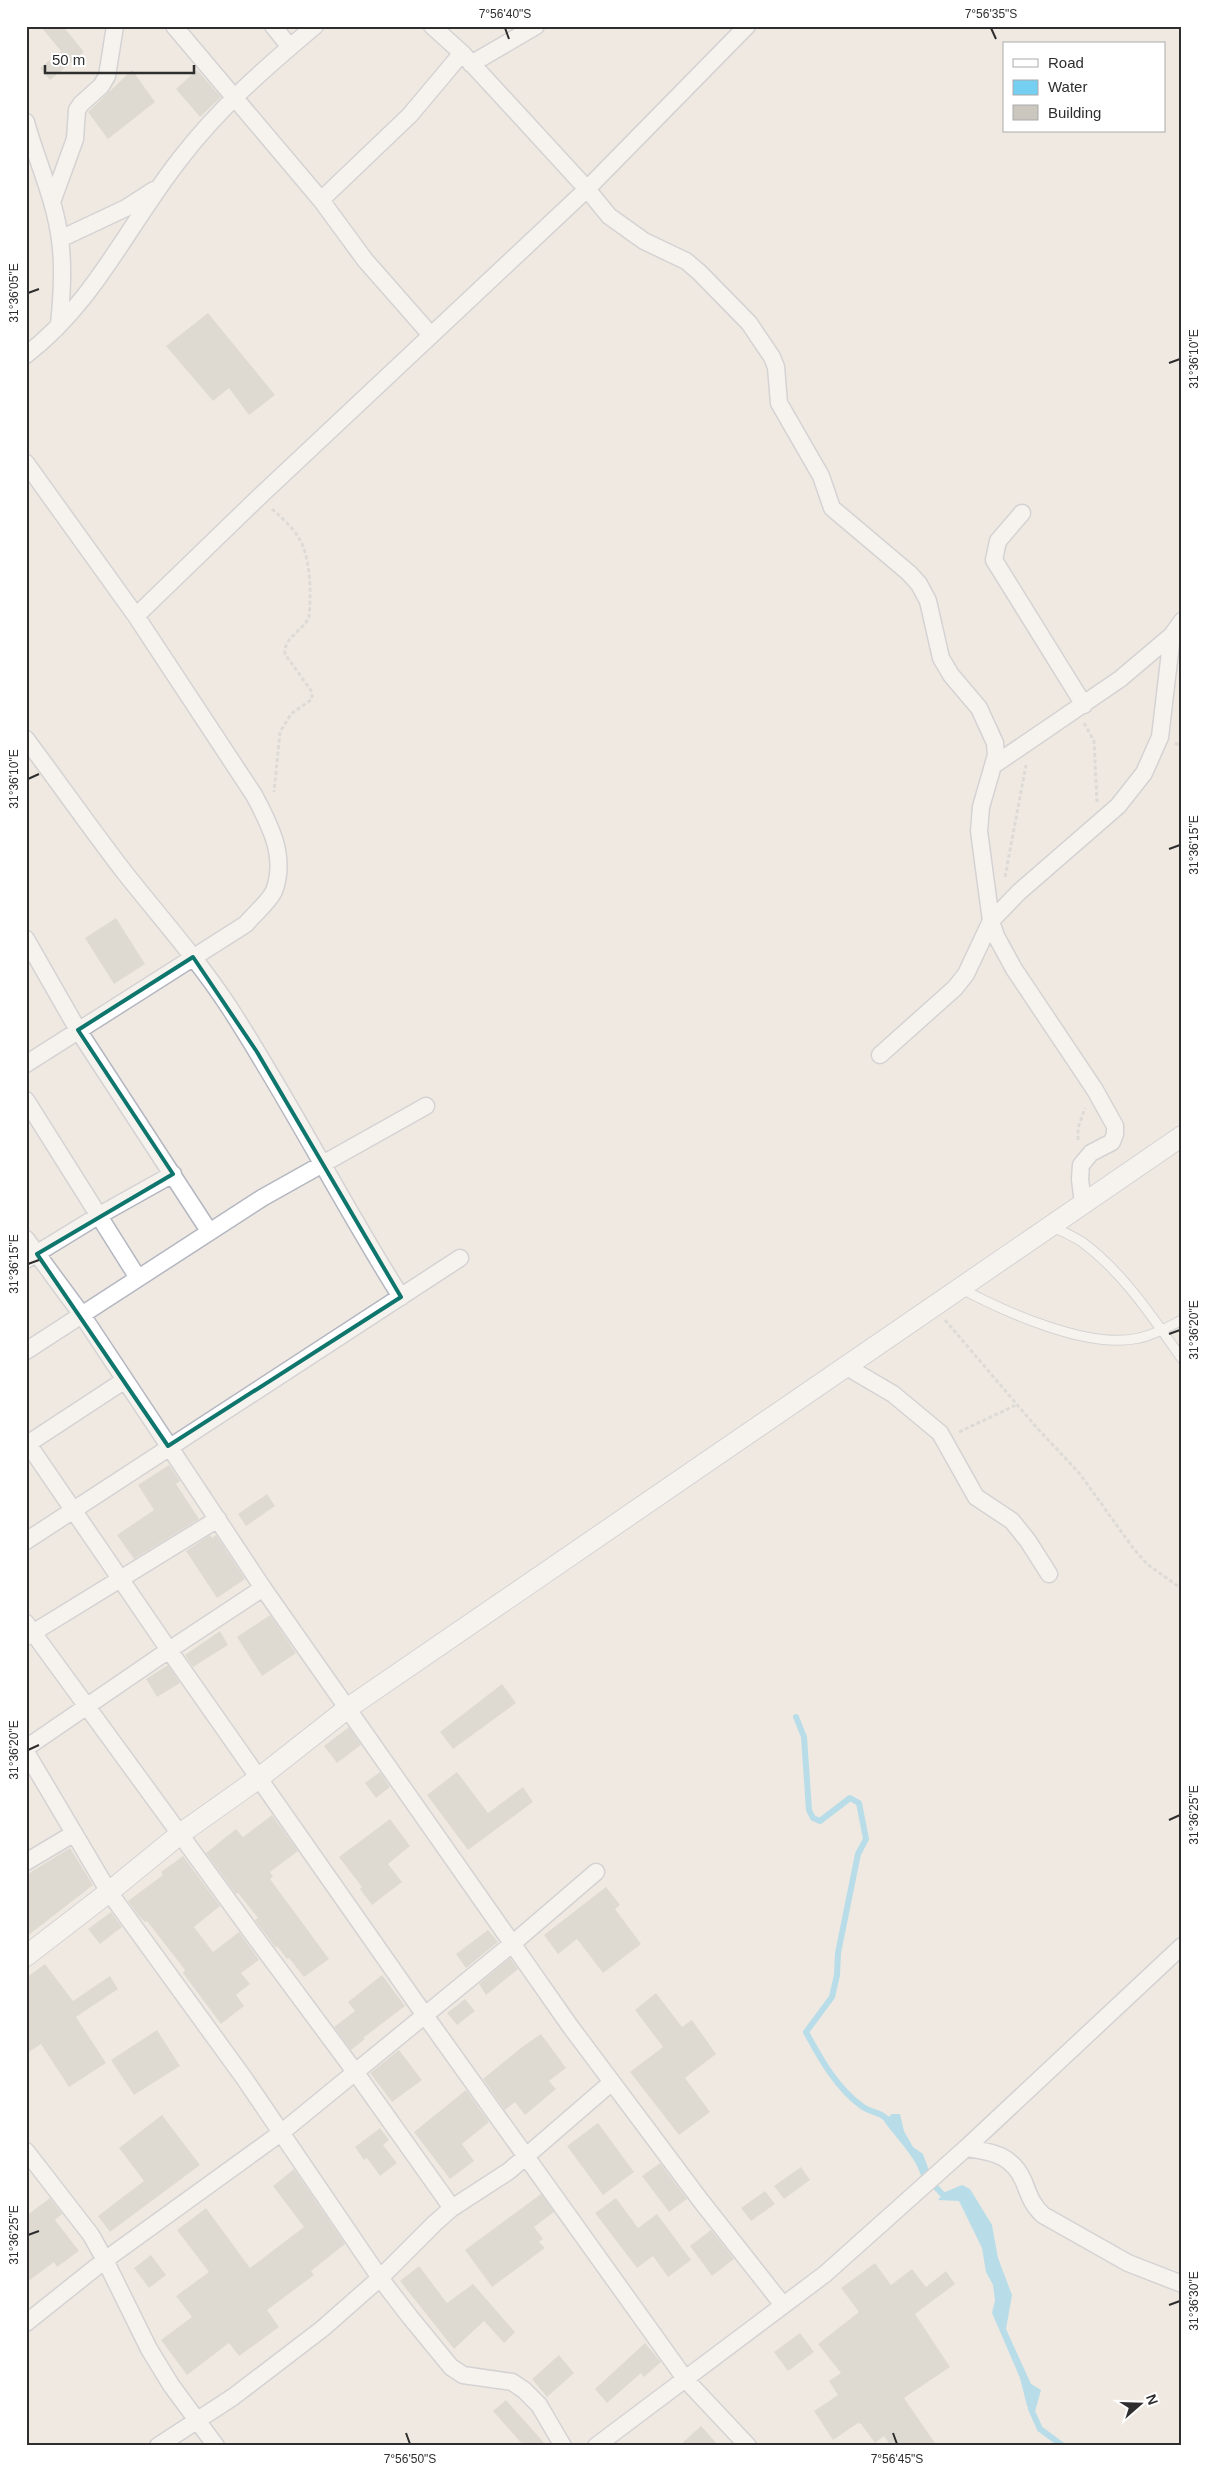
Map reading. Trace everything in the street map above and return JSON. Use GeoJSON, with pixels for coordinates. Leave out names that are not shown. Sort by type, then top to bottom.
{"type":"FeatureCollection","features":[{"type":"Feature","properties":{"kind":"street"},"geometry":{"type":"LineString","coordinates":[[52,202],[75,139],[77,110],[101,86],[107,76],[115,26]]}},
{"type":"Feature","properties":{"kind":"street"},"geometry":{"type":"LineString","coordinates":[[174,26],[234,99],[322,200],[365,260],[430,334]]}},
{"type":"Feature","properties":{"kind":"street"},"geometry":{"type":"LineString","coordinates":[[273,26],[290,47]]}},
{"type":"Feature","properties":{"kind":"street"},"geometry":{"type":"LineString","coordinates":[[26,355],[59,324],[113,260],[158,188],[203,130],[266,67],[315,26]]}},
{"type":"Feature","properties":{"kind":"street"},"geometry":{"type":"LineString","coordinates":[[432,26],[466,59],[587,189],[609,216],[644,241],[686,261],[700,272],[749,323],[765,345],[776,367],[779,403],[821,476],[832,508],[894,559],[919,584],[932,614],[941,658],[951,675],[979,708],[989,728],[996,755],[982,807],[979,831],[991,921],[1002,949],[1014,969],[1111,1117],[1115,1134],[1112,1142],[1092,1153],[1081,1165],[1080,1179],[1083,1204]]}},
{"type":"Feature","properties":{"kind":"street"},"geometry":{"type":"LineString","coordinates":[[322,200],[466,59],[536,26]]}},
{"type":"Feature","properties":{"kind":"street"},"geometry":{"type":"LineString","coordinates":[[136,616],[430,334],[587,189],[747,26]]}},
{"type":"Feature","properties":{"kind":"street"},"geometry":{"type":"LineString","coordinates":[[26,122],[52,202],[60,239],[63,276],[59,324]]}},
{"type":"Feature","properties":{"kind":"street"},"geometry":{"type":"LineString","coordinates":[[60,239],[126,208],[158,188]]}},
{"type":"Feature","properties":{"kind":"street"},"geometry":{"type":"LineString","coordinates":[[26,463],[136,616],[254,795],[271,826],[280,860],[273,892],[246,924],[26,1064]]}},
{"type":"Feature","properties":{"kind":"street"},"geometry":{"type":"LineString","coordinates":[[1022,513],[998,541],[994,560],[1079,708]]}},
{"type":"Feature","properties":{"kind":"street"},"geometry":{"type":"LineString","coordinates":[[994,765],[1120,678],[1172,636],[1182,621]]}},
{"type":"Feature","properties":{"kind":"street"},"geometry":{"type":"LineString","coordinates":[[880,1055],[955,988],[966,974],[991,921],[1019,892],[1118,806],[1144,773],[1156,750],[1160,737],[1172,636]]}},
{"type":"Feature","properties":{"kind":"street"},"geometry":{"type":"LineString","coordinates":[[26,738],[124,872],[192,957],[257,1052],[321,1164],[401,1297]]}},
{"type":"Feature","properties":{"kind":"street"},"geometry":{"type":"LineString","coordinates":[[26,939],[78,1030],[209,1231]]}},
{"type":"Feature","properties":{"kind":"street"},"geometry":{"type":"LineString","coordinates":[[26,1100],[138,1278]]}},
{"type":"Feature","properties":{"kind":"street"},"geometry":{"type":"LineString","coordinates":[[26,1351],[209,1231],[321,1164],[426,1106]]}},
{"type":"Feature","properties":{"kind":"street"},"geometry":{"type":"LineString","coordinates":[[26,1956],[110,1892],[180,1834],[259,1778],[348,1708],[1182,1136]]}},
{"type":"Feature","properties":{"kind":"street"},"geometry":{"type":"LineString","coordinates":[[31,1257],[98,1216],[173,1174]]}},
{"type":"Feature","properties":{"kind":"street"},"geometry":{"type":"LineString","coordinates":[[26,1239],[31,1257],[82,1315],[262,1588],[512,1944],[612,2082],[784,2305]]}},
{"type":"Feature","properties":{"kind":"street"},"geometry":{"type":"LineString","coordinates":[[26,1541],[168,1446],[307,1359],[460,1258]]}},
{"type":"Feature","properties":{"kind":"street"},"geometry":{"type":"LineString","coordinates":[[847,1366],[893,1394],[931,1424],[946,1440],[976,1497],[1012,1521],[1028,1541],[1049,1574]]}},
{"type":"Feature","properties":{"kind":"street"},"geometry":{"type":"LineString","coordinates":[[124,1380],[27,1443],[120,1581],[424,2014],[527,2155],[686,2380],[748,2446]]}},
{"type":"Feature","properties":{"kind":"street"},"geometry":{"type":"LineString","coordinates":[[218,1519],[120,1581],[28,1631],[87,1706],[356,2073],[452,2208]]}},
{"type":"Feature","properties":{"kind":"street"},"geometry":{"type":"LineString","coordinates":[[26,1748],[262,1588]]}},
{"type":"Feature","properties":{"kind":"street"},"geometry":{"type":"LineString","coordinates":[[26,1752],[73,1834],[110,1892],[282,2132],[380,2278],[451,2367],[463,2375],[512,2382],[538,2406],[563,2446]]}},
{"type":"Feature","properties":{"kind":"street"},"geometry":{"type":"LineString","coordinates":[[26,1862],[73,1834]]}},
{"type":"Feature","properties":{"kind":"street"},"geometry":{"type":"LineString","coordinates":[[26,2323],[106,2260],[282,2132],[512,1944],[596,1872]]}},
{"type":"Feature","properties":{"kind":"street"},"geometry":{"type":"LineString","coordinates":[[596,2446],[825,2274],[943,2166],[966,2148],[1182,1946]]}},
{"type":"Feature","properties":{"kind":"street"},"geometry":{"type":"LineString","coordinates":[[158,2446],[198,2422],[322,2330],[380,2278],[452,2208],[509,2171],[612,2082]]}},
{"type":"Feature","properties":{"kind":"street"},"geometry":{"type":"LineString","coordinates":[[966,2148],[1004,2156],[1015,2166],[1035,2208],[1043,2215],[1128,2263],[1182,2284]]}},
{"type":"Feature","properties":{"kind":"street"},"geometry":{"type":"LineString","coordinates":[[26,2151],[76,2213],[106,2260],[149,2349],[170,2385],[216,2446]]}},
{"type":"Feature","properties":{"kind":"lane"},"geometry":{"type":"LineString","coordinates":[[1051,1226],[1081,1242],[1104,1261],[1182,1358]]}},
{"type":"Feature","properties":{"kind":"lane"},"geometry":{"type":"LineString","coordinates":[[960,1288],[996,1307],[1043,1325],[1108,1340],[1139,1338],[1182,1320]]}},
{"type":"Feature","properties":{"kind":"path"},"geometry":{"type":"LineString","coordinates":[[259,497],[284,519],[302,544],[306,560],[310,606],[309,617],[305,625],[286,642],[284,647],[285,654],[309,684],[312,699],[291,714],[280,732],[271,826]]}},
{"type":"Feature","properties":{"kind":"path"},"geometry":{"type":"LineString","coordinates":[[1079,708],[1094,741],[1096,794],[1102,821]]}},
{"type":"Feature","properties":{"kind":"path"},"geometry":{"type":"LineString","coordinates":[[1004,880],[1031,740]]}},
{"type":"Feature","properties":{"kind":"path"},"geometry":{"type":"LineString","coordinates":[[1081,1165],[1078,1128],[1088,1101],[1095,1090]]}},
{"type":"Feature","properties":{"kind":"path"},"geometry":{"type":"LineString","coordinates":[[936,1304],[949,1327],[1016,1405],[1080,1474],[1133,1548],[1147,1564],[1182,1589]]}},
{"type":"Feature","properties":{"kind":"path"},"geometry":{"type":"LineString","coordinates":[[946,1440],[1016,1405]]}},
{"type":"Feature","properties":{"kind":"highlighted area"},"geometry":{"type":"Polygon","coordinates":[[[193,957],[257,1052],[401,1297],[168,1446],[37,1254],[173,1174],[78,1030],[193,957]]]}},
{"type":"Feature","properties":{"kind":"water"},"geometry":{"type":"Polygon","coordinates":[[[892,2114],[900,2114],[904,2131],[913,2147],[923,2154],[928,2168],[937,2179],[923,2184],[913,2159],[884,2121],[892,2114]]]}},
{"type":"Feature","properties":{"kind":"water"},"geometry":{"type":"Polygon","coordinates":[[[962,2185],[970,2189],[992,2225],[998,2258],[1012,2295],[1006,2329],[1031,2384],[1041,2390],[1034,2415],[1027,2406],[1020,2378],[992,2313],[995,2300],[993,2285],[986,2272],[982,2248],[959,2201],[938,2200],[945,2192],[962,2185]]]}},
{"type":"Feature","properties":{"kind":"building"},"geometry":{"type":"Polygon","coordinates":[[[40,26],[63,26],[84,52],[50,80],[40,68],[61,51],[40,26]]]}},
{"type":"Feature","properties":{"kind":"building"},"geometry":{"type":"Polygon","coordinates":[[[132,70],[155,102],[108,139],[88,112],[132,70]]]}},
{"type":"Feature","properties":{"kind":"building"},"geometry":{"type":"Polygon","coordinates":[[[197,70],[221,97],[200,117],[176,89],[197,70]]]}},
{"type":"Feature","properties":{"kind":"building"},"geometry":{"type":"Polygon","coordinates":[[[208,313],[275,395],[249,415],[229,388],[213,401],[166,346],[208,313]]]}},
{"type":"Feature","properties":{"kind":"building"},"geometry":{"type":"Polygon","coordinates":[[[116,918],[145,964],[114,984],[85,938],[116,918]]]}},
{"type":"Feature","properties":{"kind":"building"},"geometry":{"type":"Polygon","coordinates":[[[169,1465],[180,1481],[176,1484],[199,1519],[134,1559],[117,1535],[154,1510],[138,1485],[169,1465]]]}},
{"type":"Feature","properties":{"kind":"building"},"geometry":{"type":"Polygon","coordinates":[[[267,1494],[275,1506],[246,1526],[238,1514],[267,1494]]]}},
{"type":"Feature","properties":{"kind":"building"},"geometry":{"type":"Polygon","coordinates":[[[210,1535],[212,1538],[216,1535],[245,1579],[217,1598],[186,1551],[210,1535]]]}},
{"type":"Feature","properties":{"kind":"building"},"geometry":{"type":"Polygon","coordinates":[[[270,1615],[296,1653],[262,1676],[237,1637],[270,1615]]]}},
{"type":"Feature","properties":{"kind":"building"},"geometry":{"type":"Polygon","coordinates":[[[220,1631],[228,1645],[193,1667],[185,1655],[220,1631]]]}},
{"type":"Feature","properties":{"kind":"building"},"geometry":{"type":"Polygon","coordinates":[[[168,1665],[180,1683],[157,1697],[146,1679],[168,1665]]]}},
{"type":"Feature","properties":{"kind":"building"},"geometry":{"type":"Polygon","coordinates":[[[502,1684],[516,1703],[453,1749],[440,1732],[502,1684]]]}},
{"type":"Feature","properties":{"kind":"building"},"geometry":{"type":"Polygon","coordinates":[[[349,1727],[361,1745],[337,1763],[324,1746],[349,1727]]]}},
{"type":"Feature","properties":{"kind":"building"},"geometry":{"type":"Polygon","coordinates":[[[380,1772],[390,1787],[376,1798],[365,1783],[380,1772]]]}},
{"type":"Feature","properties":{"kind":"building"},"geometry":{"type":"Polygon","coordinates":[[[457,1772],[488,1813],[523,1787],[533,1802],[468,1850],[427,1795],[457,1772]]]}},
{"type":"Feature","properties":{"kind":"building"},"geometry":{"type":"Polygon","coordinates":[[[272,1815],[298,1851],[270,1872],[273,1877],[270,1879],[329,1959],[304,1977],[289,1958],[287,1959],[277,1946],[276,1948],[255,1920],[258,1918],[238,1893],[236,1894],[206,1853],[236,1829],[243,1837],[272,1815]]]}},
{"type":"Feature","properties":{"kind":"building"},"geometry":{"type":"Polygon","coordinates":[[[390,1819],[410,1846],[388,1864],[402,1882],[372,1905],[360,1889],[362,1887],[339,1857],[390,1819]]]}},
{"type":"Feature","properties":{"kind":"building"},"geometry":{"type":"Polygon","coordinates":[[[70,1848],[93,1885],[26,1937],[26,1875],[70,1848]]]}},
{"type":"Feature","properties":{"kind":"building"},"geometry":{"type":"Polygon","coordinates":[[[183,1856],[220,1906],[194,1927],[213,1952],[239,1932],[259,1960],[241,1973],[250,1984],[236,1995],[244,2006],[221,2024],[183,1973],[185,1970],[147,1921],[145,1922],[138,1915],[128,1901],[163,1875],[161,1872],[183,1856]]]}},
{"type":"Feature","properties":{"kind":"building"},"geometry":{"type":"Polygon","coordinates":[[[606,1887],[620,1905],[615,1909],[641,1944],[603,1973],[577,1939],[558,1954],[544,1935],[606,1887]]]}},
{"type":"Feature","properties":{"kind":"building"},"geometry":{"type":"Polygon","coordinates":[[[111,1912],[122,1927],[100,1944],[88,1929],[111,1912]]]}},
{"type":"Feature","properties":{"kind":"building"},"geometry":{"type":"Polygon","coordinates":[[[488,1930],[498,1942],[466,1968],[456,1954],[488,1930]]]}},
{"type":"Feature","properties":{"kind":"building"},"geometry":{"type":"Polygon","coordinates":[[[510,1958],[518,1969],[486,1995],[479,1984],[510,1958]]]}},
{"type":"Feature","properties":{"kind":"building"},"geometry":{"type":"Polygon","coordinates":[[[45,1964],[73,2001],[110,1976],[118,1989],[76,2017],[106,2063],[69,2087],[41,2044],[26,2054],[26,1978],[45,1964]]]}},
{"type":"Feature","properties":{"kind":"building"},"geometry":{"type":"Polygon","coordinates":[[[382,1975],[405,2006],[363,2038],[365,2039],[351,2050],[334,2027],[355,2011],[348,2002],[382,1975]]]}},
{"type":"Feature","properties":{"kind":"building"},"geometry":{"type":"Polygon","coordinates":[[[656,1993],[682,2027],[692,2020],[716,2054],[685,2078],[710,2112],[679,2135],[630,2072],[663,2047],[635,2010],[656,1993]]]}},
{"type":"Feature","properties":{"kind":"building"},"geometry":{"type":"Polygon","coordinates":[[[465,1999],[475,2011],[457,2025],[447,2013],[465,1999]]]}},
{"type":"Feature","properties":{"kind":"building"},"geometry":{"type":"Polygon","coordinates":[[[157,2030],[180,2066],[134,2095],[111,2060],[157,2030]]]}},
{"type":"Feature","properties":{"kind":"building"},"geometry":{"type":"Polygon","coordinates":[[[541,2034],[566,2068],[549,2081],[556,2089],[525,2115],[515,2102],[505,2110],[483,2079],[541,2034]]]}},
{"type":"Feature","properties":{"kind":"building"},"geometry":{"type":"Polygon","coordinates":[[[399,2050],[422,2080],[392,2102],[370,2073],[399,2050]]]}},
{"type":"Feature","properties":{"kind":"building"},"geometry":{"type":"Polygon","coordinates":[[[466,2090],[489,2122],[462,2144],[474,2161],[450,2179],[414,2132],[466,2090]]]}},
{"type":"Feature","properties":{"kind":"building"},"geometry":{"type":"Polygon","coordinates":[[[162,2115],[200,2165],[110,2232],[98,2216],[144,2181],[119,2148],[162,2115]]]}},
{"type":"Feature","properties":{"kind":"building"},"geometry":{"type":"Polygon","coordinates":[[[598,2123],[634,2172],[603,2195],[567,2146],[598,2123]]]}},
{"type":"Feature","properties":{"kind":"building"},"geometry":{"type":"Polygon","coordinates":[[[380,2128],[389,2140],[383,2145],[397,2163],[380,2176],[367,2158],[364,2160],[355,2147],[380,2128]]]}},
{"type":"Feature","properties":{"kind":"building"},"geometry":{"type":"Polygon","coordinates":[[[660,2163],[687,2199],[669,2212],[642,2176],[660,2163]]]}},
{"type":"Feature","properties":{"kind":"building"},"geometry":{"type":"Polygon","coordinates":[[[801,2167],[810,2180],[784,2199],[774,2186],[801,2167]]]}},
{"type":"Feature","properties":{"kind":"building"},"geometry":{"type":"Polygon","coordinates":[[[294,2169],[345,2244],[311,2271],[314,2275],[267,2310],[279,2327],[239,2356],[229,2343],[187,2375],[161,2340],[192,2317],[176,2296],[209,2272],[177,2230],[206,2208],[250,2268],[304,2227],[273,2186],[294,2169]]]}},
{"type":"Feature","properties":{"kind":"building"},"geometry":{"type":"Polygon","coordinates":[[[765,2191],[775,2204],[751,2221],[741,2208],[765,2191]]]}},
{"type":"Feature","properties":{"kind":"building"},"geometry":{"type":"Polygon","coordinates":[[[541,2194],[554,2212],[534,2227],[543,2239],[539,2242],[545,2248],[492,2287],[465,2250],[541,2194]]]}},
{"type":"Feature","properties":{"kind":"building"},"geometry":{"type":"Polygon","coordinates":[[[50,2198],[62,2214],[55,2220],[79,2251],[57,2267],[54,2262],[26,2283],[26,2216],[50,2198]]]}},
{"type":"Feature","properties":{"kind":"building"},"geometry":{"type":"Polygon","coordinates":[[[616,2198],[638,2228],[657,2214],[691,2260],[668,2277],[653,2256],[637,2268],[595,2213],[616,2198]]]}},
{"type":"Feature","properties":{"kind":"building"},"geometry":{"type":"Polygon","coordinates":[[[711,2230],[734,2259],[712,2276],[690,2246],[711,2230]]]}},
{"type":"Feature","properties":{"kind":"building"},"geometry":{"type":"Polygon","coordinates":[[[151,2255],[166,2275],[149,2288],[134,2268],[151,2255]]]}},
{"type":"Feature","properties":{"kind":"building"},"geometry":{"type":"Polygon","coordinates":[[[875,2263],[891,2285],[912,2269],[926,2287],[946,2271],[955,2284],[915,2314],[950,2367],[904,2398],[937,2446],[891,2446],[884,2436],[875,2443],[861,2424],[858,2423],[833,2440],[814,2411],[838,2395],[829,2381],[841,2373],[818,2344],[859,2312],[841,2288],[875,2263]]]}},
{"type":"Feature","properties":{"kind":"building"},"geometry":{"type":"Polygon","coordinates":[[[419,2266],[447,2303],[473,2284],[515,2332],[504,2343],[484,2321],[454,2349],[400,2281],[419,2266]]]}},
{"type":"Feature","properties":{"kind":"building"},"geometry":{"type":"Polygon","coordinates":[[[800,2333],[814,2352],[788,2371],[774,2352],[800,2333]]]}},
{"type":"Feature","properties":{"kind":"building"},"geometry":{"type":"Polygon","coordinates":[[[645,2343],[661,2362],[644,2377],[641,2373],[607,2403],[595,2389],[645,2343]]]}},
{"type":"Feature","properties":{"kind":"building"},"geometry":{"type":"Polygon","coordinates":[[[559,2355],[574,2373],[547,2397],[532,2379],[559,2355]]]}},
{"type":"Feature","properties":{"kind":"building"},"geometry":{"type":"Polygon","coordinates":[[[506,2400],[547,2446],[524,2446],[493,2411],[506,2400]]]}},
{"type":"Feature","properties":{"kind":"building"},"geometry":{"type":"Polygon","coordinates":[[[701,2426],[719,2446],[679,2446],[701,2426]]]}},
{"type":"Feature","properties":{"kind":"waterway"},"geometry":{"type":"LineString","coordinates":[[796,1717],[804,1737],[809,1810],[813,1818],[820,1821],[850,1798],[859,1803],[866,1839],[858,1854],[838,1953],[837,1975],[832,1997],[806,2032],[823,2062],[845,2091],[863,2107],[884,2116],[892,2124]]}},
{"type":"Feature","properties":{"kind":"waterway"},"geometry":{"type":"LineString","coordinates":[[931,2182],[944,2196],[950,2195]]}},
{"type":"Feature","properties":{"kind":"waterway"},"geometry":{"type":"LineString","coordinates":[[1031,2409],[1040,2429],[1063,2446]]}}]}
